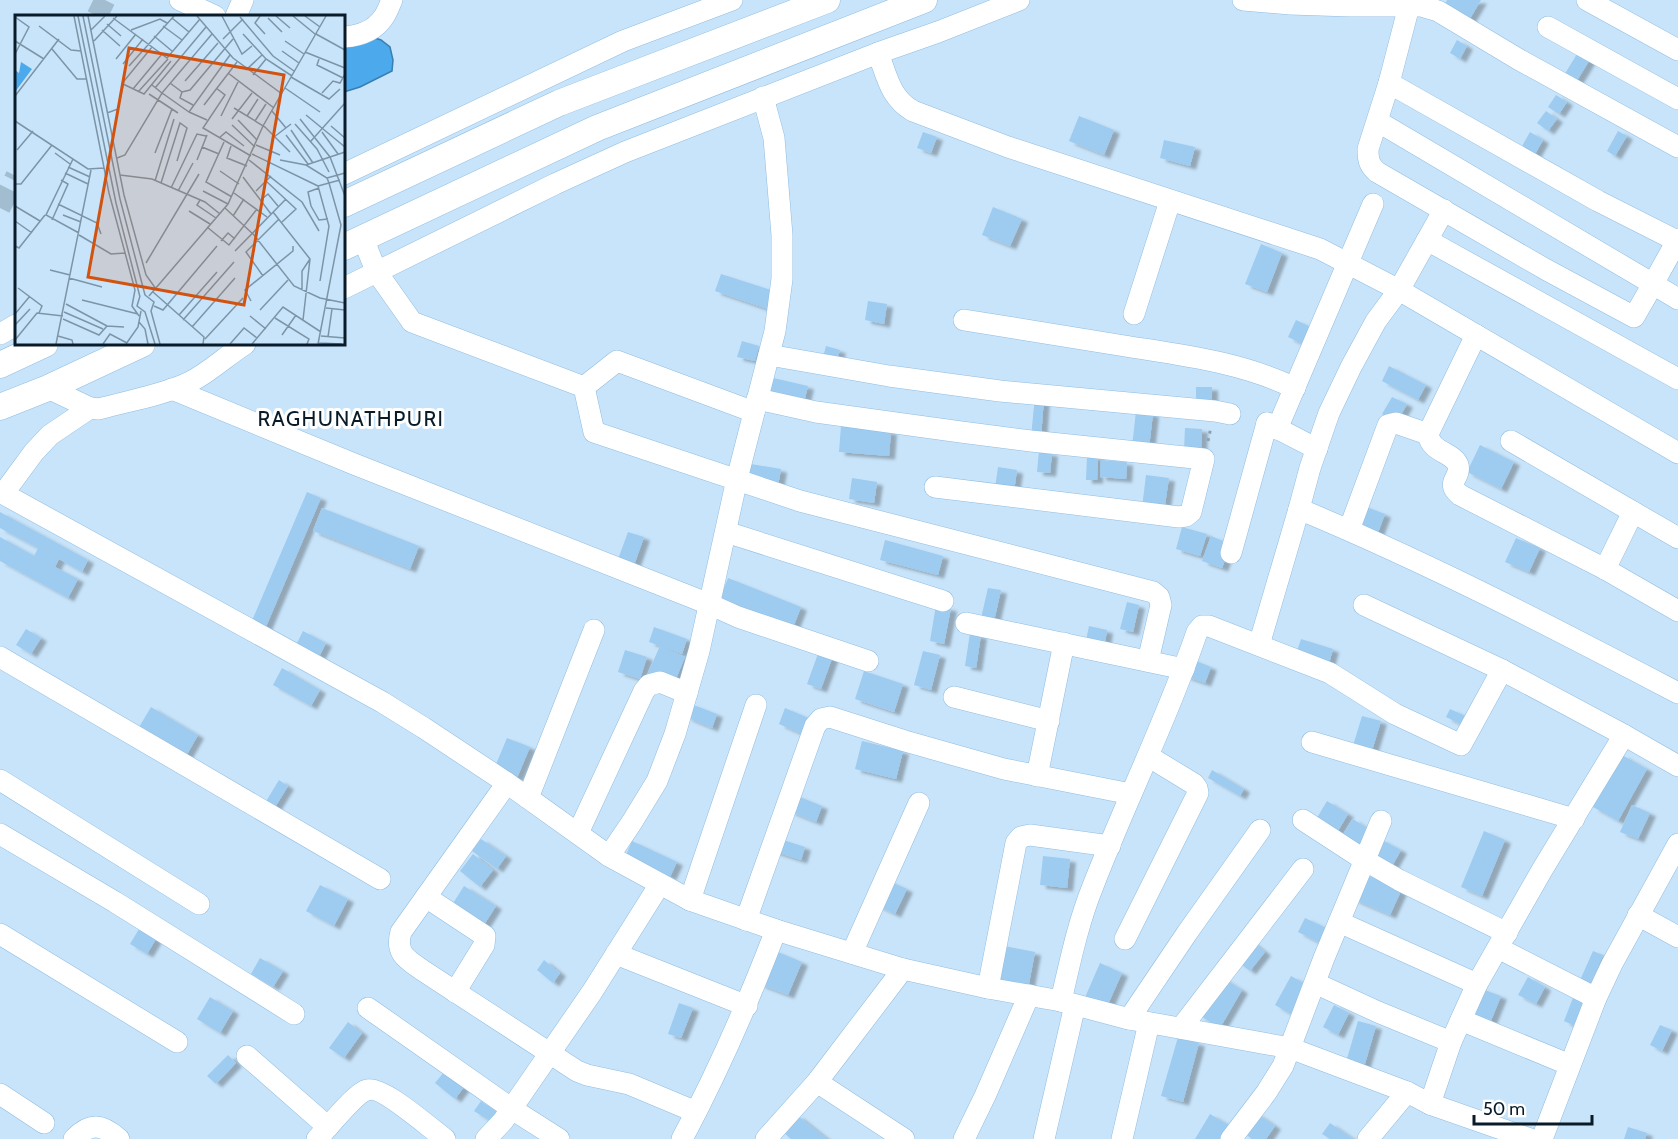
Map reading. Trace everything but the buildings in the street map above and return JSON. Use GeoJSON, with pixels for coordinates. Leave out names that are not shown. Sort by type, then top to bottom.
{"type":"FeatureCollection","features":[{"type":"Feature","properties":{"kind":"main road"},"geometry":{"type":"LineString","coordinates":[[353,243],[597,128],[924,0]]}},
{"type":"Feature","properties":{"kind":"main road"},"geometry":{"type":"LineString","coordinates":[[345,204],[560,103],[812,3]]}},
{"type":"Feature","properties":{"kind":"main road"},"geometry":{"type":"LineString","coordinates":[[0,365],[43,345]]}},
{"type":"Feature","properties":{"kind":"main road"},"geometry":{"type":"LineString","coordinates":[[0,407],[48,388],[140,345]]}},
{"type":"Feature","properties":{"kind":"street"},"geometry":{"type":"LineString","coordinates":[[180,0],[213,15]]}},
{"type":"Feature","properties":{"kind":"street"},"geometry":{"type":"LineString","coordinates":[[236,15],[243,0]]}},
{"type":"Feature","properties":{"kind":"street"},"geometry":{"type":"LineString","coordinates":[[345,37],[362,34],[373,27],[383,18],[392,0]]}},
{"type":"Feature","properties":{"kind":"street"},"geometry":{"type":"LineString","coordinates":[[345,174],[623,41],[732,0]]}},
{"type":"Feature","properties":{"kind":"street"},"geometry":{"type":"LineString","coordinates":[[345,287],[625,152],[1018,0]]}},
{"type":"Feature","properties":{"kind":"street"},"geometry":{"type":"LineString","coordinates":[[1243,0],[1290,4],[1421,6],[1438,11],[1518,59],[1678,147]]}},
{"type":"Feature","properties":{"kind":"street"},"geometry":{"type":"LineString","coordinates":[[1587,0],[1678,50]]}},
{"type":"Feature","properties":{"kind":"street"},"geometry":{"type":"LineString","coordinates":[[1389,83],[1598,201],[1677,240],[1634,317],[1545,269],[1370,166],[1368,149],[1389,83],[1409,6]]}},
{"type":"Feature","properties":{"kind":"street"},"geometry":{"type":"LineString","coordinates":[[1548,27],[1678,99]]}},
{"type":"Feature","properties":{"kind":"street"},"geometry":{"type":"LineString","coordinates":[[878,53],[893,93],[902,105],[913,111],[1008,147],[1320,249],[1399,290],[1678,453]]}},
{"type":"Feature","properties":{"kind":"street"},"geometry":{"type":"LineString","coordinates":[[609,855],[657,781],[675,734],[699,651],[737,479],[775,331],[782,279],[782,235],[774,138],[763,98]]}},
{"type":"Feature","properties":{"kind":"street"},"geometry":{"type":"LineString","coordinates":[[1377,121],[1678,299]]}},
{"type":"Feature","properties":{"kind":"street"},"geometry":{"type":"LineString","coordinates":[[1134,314],[1170,201]]}},
{"type":"Feature","properties":{"kind":"street"},"geometry":{"type":"LineString","coordinates":[[1231,553],[1269,424],[1295,388],[1373,204]]}},
{"type":"Feature","properties":{"kind":"street"},"geometry":{"type":"LineString","coordinates":[[1259,645],[1329,413],[1376,321],[1399,290],[1444,210]]}},
{"type":"Feature","properties":{"kind":"street"},"geometry":{"type":"LineString","coordinates":[[1427,240],[1678,380]]}},
{"type":"Feature","properties":{"kind":"street"},"geometry":{"type":"LineString","coordinates":[[353,243],[412,322],[584,387]]}},
{"type":"Feature","properties":{"kind":"street"},"geometry":{"type":"LineString","coordinates":[[964,320],[1206,359],[1272,377],[1295,388]]}},
{"type":"Feature","properties":{"kind":"street"},"geometry":{"type":"LineString","coordinates":[[0,334],[15,326]]}},
{"type":"Feature","properties":{"kind":"street"},"geometry":{"type":"LineString","coordinates":[[1476,335],[1428,434],[1433,445],[1455,460],[1458,465],[1453,484],[1454,490],[1605,568],[1678,611]]}},
{"type":"Feature","properties":{"kind":"street"},"geometry":{"type":"LineString","coordinates":[[48,388],[90,408],[99,409],[172,390],[208,372],[244,345]]}},
{"type":"Feature","properties":{"kind":"street"},"geometry":{"type":"LineString","coordinates":[[769,355],[1000,391],[1222,412]]}},
{"type":"Feature","properties":{"kind":"street"},"geometry":{"type":"LineString","coordinates":[[584,387],[617,362],[756,406],[1031,441],[1204,459],[1191,512],[1179,517],[935,487]]}},
{"type":"Feature","properties":{"kind":"street"},"geometry":{"type":"LineString","coordinates":[[584,387],[594,432],[819,506],[1154,592],[1161,604],[1148,661]]}},
{"type":"Feature","properties":{"kind":"street"},"geometry":{"type":"LineString","coordinates":[[172,390],[748,620],[868,661]]}},
{"type":"Feature","properties":{"kind":"street"},"geometry":{"type":"LineString","coordinates":[[90,408],[50,435],[1,493],[382,702],[507,783],[609,855],[690,900],[776,930],[903,969],[1068,1003],[1139,1021],[1290,1048],[1407,1092],[1430,1104],[1530,1139]]}},
{"type":"Feature","properties":{"kind":"street"},"geometry":{"type":"LineString","coordinates":[[1349,530],[1388,425],[1396,423],[1428,434]]}},
{"type":"Feature","properties":{"kind":"street"},"geometry":{"type":"LineString","coordinates":[[1269,424],[1317,449]]}},
{"type":"Feature","properties":{"kind":"street"},"geometry":{"type":"LineString","coordinates":[[1511,441],[1678,538]]}},
{"type":"Feature","properties":{"kind":"street"},"geometry":{"type":"LineString","coordinates":[[1299,509],[1443,573],[1678,693]]}},
{"type":"Feature","properties":{"kind":"street"},"geometry":{"type":"LineString","coordinates":[[1605,568],[1633,512]]}},
{"type":"Feature","properties":{"kind":"street"},"geometry":{"type":"LineString","coordinates":[[726,532],[943,601]]}},
{"type":"Feature","properties":{"kind":"street"},"geometry":{"type":"LineString","coordinates":[[1364,605],[1502,670],[1678,766]]}},
{"type":"Feature","properties":{"kind":"street"},"geometry":{"type":"LineString","coordinates":[[966,622],[1184,669]]}},
{"type":"Feature","properties":{"kind":"street"},"geometry":{"type":"LineString","coordinates":[[1044,1139],[1068,1003],[1078,928],[1092,887],[1184,669],[1197,632],[1202,626],[1209,626],[1330,673],[1395,714],[1461,746],[1502,670]]}},
{"type":"Feature","properties":{"kind":"street"},"geometry":{"type":"LineString","coordinates":[[528,798],[594,630]]}},
{"type":"Feature","properties":{"kind":"street"},"geometry":{"type":"LineString","coordinates":[[1037,776],[1064,643]]}},
{"type":"Feature","properties":{"kind":"street"},"geometry":{"type":"LineString","coordinates":[[0,657],[380,879]]}},
{"type":"Feature","properties":{"kind":"street"},"geometry":{"type":"LineString","coordinates":[[578,833],[644,691],[649,685],[660,682],[687,693]]}},
{"type":"Feature","properties":{"kind":"street"},"geometry":{"type":"LineString","coordinates":[[954,697],[1049,721]]}},
{"type":"Feature","properties":{"kind":"street"},"geometry":{"type":"LineString","coordinates":[[690,900],[756,705]]}},
{"type":"Feature","properties":{"kind":"street"},"geometry":{"type":"LineString","coordinates":[[746,920],[815,726],[821,719],[830,717],[945,753],[1037,776],[1131,794]]}},
{"type":"Feature","properties":{"kind":"street"},"geometry":{"type":"LineString","coordinates":[[1430,1104],[1451,1042],[1478,984],[1542,870],[1624,735]]}},
{"type":"Feature","properties":{"kind":"street"},"geometry":{"type":"LineString","coordinates":[[1312,742],[1574,819]]}},
{"type":"Feature","properties":{"kind":"street"},"geometry":{"type":"LineString","coordinates":[[1125,939],[1198,793],[1194,784],[1148,756]]}},
{"type":"Feature","properties":{"kind":"street"},"geometry":{"type":"LineString","coordinates":[[0,780],[199,904]]}},
{"type":"Feature","properties":{"kind":"street"},"geometry":{"type":"LineString","coordinates":[[507,783],[401,932],[399,940],[403,955],[549,1054],[587,1075],[629,1084],[696,1112]]}},
{"type":"Feature","properties":{"kind":"street"},"geometry":{"type":"LineString","coordinates":[[852,953],[919,803]]}},
{"type":"Feature","properties":{"kind":"street"},"geometry":{"type":"LineString","coordinates":[[1303,820],[1366,861],[1596,998]]}},
{"type":"Feature","properties":{"kind":"street"},"geometry":{"type":"LineString","coordinates":[[1231,1139],[1283,1066],[1381,821]]}},
{"type":"Feature","properties":{"kind":"street"},"geometry":{"type":"LineString","coordinates":[[1122,1139],[1139,1021],[1186,933],[1260,830]]}},
{"type":"Feature","properties":{"kind":"street"},"geometry":{"type":"LineString","coordinates":[[0,834],[115,902],[294,1014]]}},
{"type":"Feature","properties":{"kind":"street"},"geometry":{"type":"LineString","coordinates":[[988,988],[1016,843],[1021,837],[1030,835],[1110,846]]}},
{"type":"Feature","properties":{"kind":"street"},"geometry":{"type":"LineString","coordinates":[[1542,1139],[1596,998],[1612,963],[1638,915],[1675,858]]}},
{"type":"Feature","properties":{"kind":"street"},"geometry":{"type":"LineString","coordinates":[[1181,1028],[1303,869]]}},
{"type":"Feature","properties":{"kind":"street"},"geometry":{"type":"LineString","coordinates":[[486,1139],[512,1109],[660,884]]}},
{"type":"Feature","properties":{"kind":"street"},"geometry":{"type":"LineString","coordinates":[[426,897],[485,936],[484,945],[456,992]]}},
{"type":"Feature","properties":{"kind":"street"},"geometry":{"type":"LineString","coordinates":[[1638,915],[1678,937]]}},
{"type":"Feature","properties":{"kind":"street"},"geometry":{"type":"LineString","coordinates":[[1339,922],[1478,984]]}},
{"type":"Feature","properties":{"kind":"street"},"geometry":{"type":"LineString","coordinates":[[682,1139],[747,1006],[776,930]]}},
{"type":"Feature","properties":{"kind":"street"},"geometry":{"type":"LineString","coordinates":[[0,934],[177,1042]]}},
{"type":"Feature","properties":{"kind":"street"},"geometry":{"type":"LineString","coordinates":[[616,954],[747,1006]]}},
{"type":"Feature","properties":{"kind":"street"},"geometry":{"type":"LineString","coordinates":[[775,1136],[903,969]]}},
{"type":"Feature","properties":{"kind":"street"},"geometry":{"type":"LineString","coordinates":[[1315,983],[1451,1042]]}},
{"type":"Feature","properties":{"kind":"street"},"geometry":{"type":"LineString","coordinates":[[964,1139],[1029,995]]}},
{"type":"Feature","properties":{"kind":"street"},"geometry":{"type":"LineString","coordinates":[[369,1008],[512,1109],[560,1139]]}},
{"type":"Feature","properties":{"kind":"street"},"geometry":{"type":"LineString","coordinates":[[1461,1020],[1570,1065]]}},
{"type":"Feature","properties":{"kind":"street"},"geometry":{"type":"LineString","coordinates":[[247,1056],[323,1133],[355,1099],[367,1090],[377,1090],[390,1096],[445,1139]]}},
{"type":"Feature","properties":{"kind":"street"},"geometry":{"type":"LineString","coordinates":[[817,1082],[904,1139]]}},
{"type":"Feature","properties":{"kind":"street"},"geometry":{"type":"LineString","coordinates":[[1368,1139],[1407,1092]]}},
{"type":"Feature","properties":{"kind":"street"},"geometry":{"type":"LineString","coordinates":[[0,1094],[44,1123]]}},
{"type":"Feature","properties":{"kind":"street"},"geometry":{"type":"LineString","coordinates":[[74,1139],[83,1129],[93,1127],[101,1127],[119,1139]]}},
{"type":"Feature","properties":{"kind":"path"},"geometry":{"type":"LineString","coordinates":[[1204,459],[1222,412]]}},
{"type":"Feature","properties":{"kind":"water"},"geometry":{"type":"Polygon","coordinates":[[[375,38],[381,40],[390,47],[393,60],[392,71],[345,92],[345,48],[375,38]]]}},
{"type":"Feature","properties":{"kind":"tunnel"},"geometry":{"type":"LineString","coordinates":[[98,15],[105,0]]}},
{"type":"Feature","properties":{"kind":"tunnel"},"geometry":{"type":"LineString","coordinates":[[0,208],[15,178]]}},
{"type":"Feature","properties":{"kind":"district","name":"RAGHUNATHPURI"},"geometry":{"type":"Point","coordinates":[351,419]}}]}
